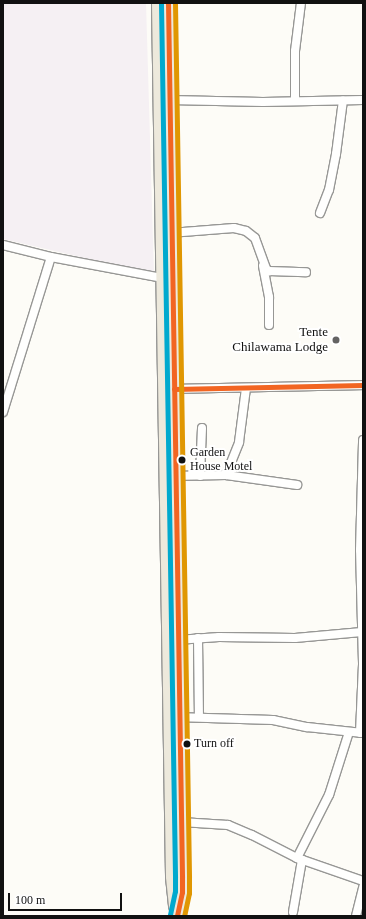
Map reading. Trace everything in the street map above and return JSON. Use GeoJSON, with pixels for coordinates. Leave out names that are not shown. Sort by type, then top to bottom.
{"type":"FeatureCollection","features":[{"type":"Feature","properties":{"kind":"main road"},"geometry":{"type":"LineString","coordinates":[[158,3],[166,192],[171,476],[174,717],[172,881],[177,916]]}},
{"type":"Feature","properties":{"kind":"main road"},"geometry":{"type":"LineString","coordinates":[[168,3],[166,192],[170,233],[167,279],[174,389],[171,476],[177,640],[174,717],[181,822],[182,886],[177,916]]}},
{"type":"Feature","properties":{"kind":"street"},"geometry":{"type":"LineString","coordinates":[[295,101],[295,50],[301,3]]}},
{"type":"Feature","properties":{"kind":"street"},"geometry":{"type":"LineString","coordinates":[[168,100],[363,100]]}},
{"type":"Feature","properties":{"kind":"street"},"geometry":{"type":"LineString","coordinates":[[320,213],[329,190],[336,154],[343,100]]}},
{"type":"Feature","properties":{"kind":"street"},"geometry":{"type":"LineString","coordinates":[[170,233],[234,228],[246,231],[255,238],[263,265],[269,297],[269,325]]}},
{"type":"Feature","properties":{"kind":"street"},"geometry":{"type":"LineString","coordinates":[[3,245],[51,257],[167,279]]}},
{"type":"Feature","properties":{"kind":"street"},"geometry":{"type":"LineString","coordinates":[[3,412],[51,257]]}},
{"type":"Feature","properties":{"kind":"street"},"geometry":{"type":"LineString","coordinates":[[263,265],[269,271],[306,272]]}},
{"type":"Feature","properties":{"kind":"street"},"geometry":{"type":"LineString","coordinates":[[174,389],[363,385]]}},
{"type":"Feature","properties":{"kind":"street"},"geometry":{"type":"LineString","coordinates":[[226,474],[239,442],[246,388]]}},
{"type":"Feature","properties":{"kind":"street"},"geometry":{"type":"LineString","coordinates":[[200,476],[202,428]]}},
{"type":"Feature","properties":{"kind":"street"},"geometry":{"type":"LineString","coordinates":[[174,717],[273,720],[307,727],[362,732],[363,608],[360,550],[363,440]]}},
{"type":"Feature","properties":{"kind":"street"},"geometry":{"type":"LineString","coordinates":[[171,476],[226,474],[297,485]]}},
{"type":"Feature","properties":{"kind":"street"},"geometry":{"type":"LineString","coordinates":[[177,640],[253,636],[295,638],[362,632]]}},
{"type":"Feature","properties":{"kind":"street"},"geometry":{"type":"LineString","coordinates":[[198,638],[199,717]]}},
{"type":"Feature","properties":{"kind":"street"},"geometry":{"type":"LineString","coordinates":[[293,912],[299,859],[329,795],[349,732]]}},
{"type":"Feature","properties":{"kind":"street"},"geometry":{"type":"LineString","coordinates":[[181,822],[228,825],[252,835],[299,859],[363,881]]}},
{"type":"Feature","properties":{"kind":"street"},"geometry":{"type":"LineString","coordinates":[[356,916],[363,887]]}},
{"type":"Feature","properties":{"kind":"shaded area"},"geometry":{"type":"Polygon","coordinates":[[[3,3],[146,3],[154,274],[3,239],[3,3]]]}},
{"type":"Feature","properties":{"kind":"transit line"},"geometry":{"type":"LineString","coordinates":[[161,3],[175,878],[175,891],[170,915]]}},
{"type":"Feature","properties":{"kind":"transit line"},"geometry":{"type":"LineString","coordinates":[[168,3],[182,878],[182,892],[177,916]]}},
{"type":"Feature","properties":{"kind":"transit line"},"geometry":{"type":"LineString","coordinates":[[175,3],[189,878],[189,893],[184,916]]}},
{"type":"Feature","properties":{"kind":"transit line"},"geometry":{"type":"LineString","coordinates":[[174,389],[363,385]]}},
{"type":"Feature","properties":{"kind":"place","name":"Tente Chilawama Lodge"},"geometry":{"type":"Point","coordinates":[336,340]}},
{"type":"Feature","properties":{"kind":"place","name":"Garden House Motel"},"geometry":{"type":"Point","coordinates":[182,460]}},
{"type":"Feature","properties":{"kind":"place","name":"Turn off"},"geometry":{"type":"Point","coordinates":[187,744]}}]}
